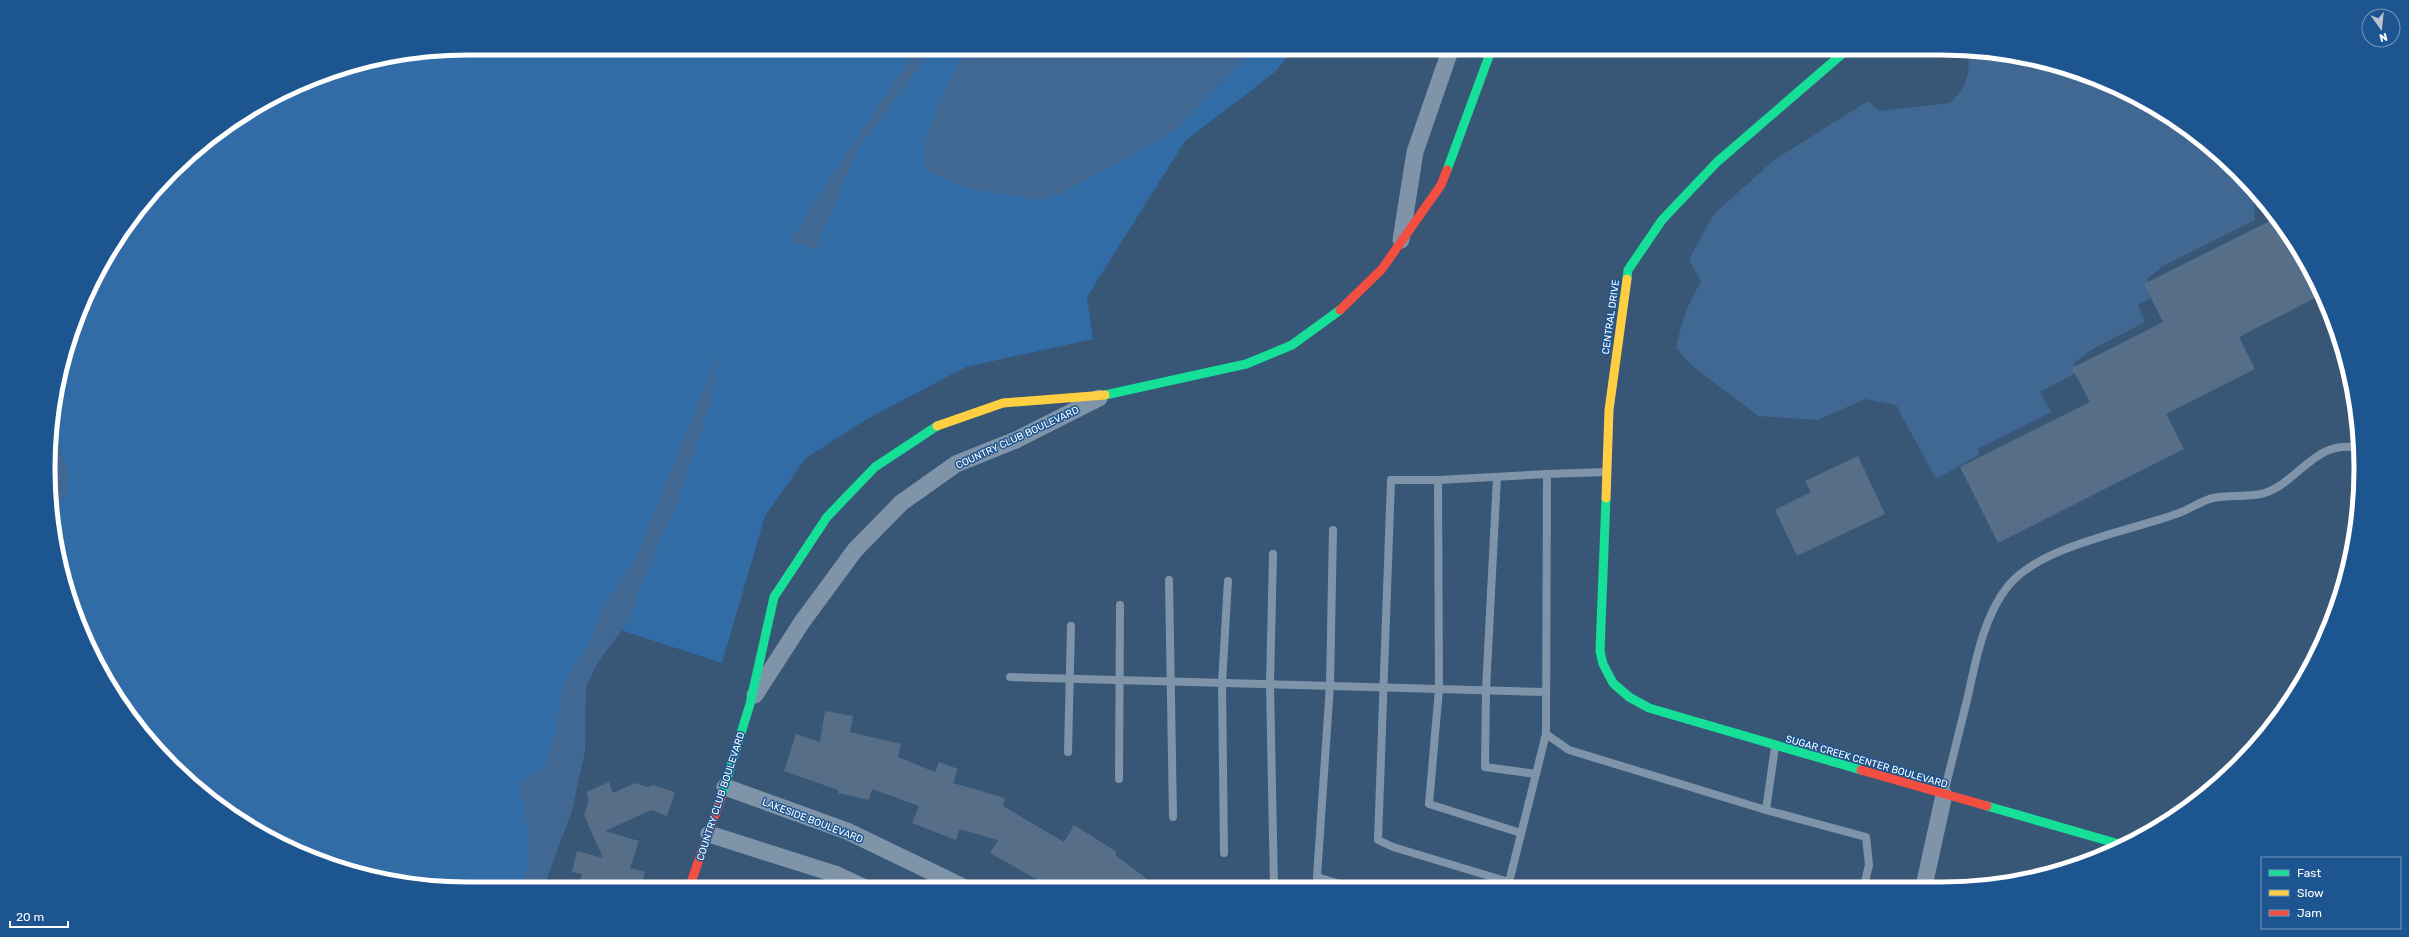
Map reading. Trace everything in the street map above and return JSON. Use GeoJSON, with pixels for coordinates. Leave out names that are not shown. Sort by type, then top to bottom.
{"type":"FeatureCollection","features":[{"type":"Feature","properties":{"kind":"street","name":"COUNTRY CLUB BOULEVARD"},"geometry":{"type":"LineString","coordinates":[[1401,240],[1415,152],[1449,55]]}},
{"type":"Feature","properties":{"kind":"street","name":"COUNTRY CLUB BOULEVARD"},"geometry":{"type":"LineString","coordinates":[[691,882],[725,787],[750,704],[774,597],[827,517],[875,467],[939,424],[1003,403],[1105,395],[1246,364],[1292,345],[1339,311],[1382,269],[1441,185],[1489,55]]}},
{"type":"Feature","properties":{"kind":"street","name":"CENTRAL DRIVE"},"geometry":{"type":"LineString","coordinates":[[1609,680],[1602,666],[1600,651],[1609,410],[1628,270],[1662,220],[1717,162],[1841,55]]}},
{"type":"Feature","properties":{"kind":"street","name":"COUNTRY CLUB BOULEVARD"},"geometry":{"type":"LineString","coordinates":[[750,704],[802,622],[851,556],[901,503],[956,464],[1016,440],[1105,395]]}},
{"type":"Feature","properties":{"kind":"street","name":"SUGAR CREEK CENTER BOULEVARD"},"geometry":{"type":"LineString","coordinates":[[1609,680],[1628,697],[1660,713],[2115,843]]}},
{"type":"Feature","properties":{"kind":"street","name":"LAKESIDE BOULEVARD"},"geometry":{"type":"LineString","coordinates":[[725,787],[847,831],[953,882]]}},
{"type":"Feature","properties":{"kind":"street"},"geometry":{"type":"LineString","coordinates":[[1925,882],[1944,795]]}},
{"type":"Feature","properties":{"kind":"street"},"geometry":{"type":"LineString","coordinates":[[709,834],[835,874],[852,882]]}},
{"type":"Feature","properties":{"kind":"lane"},"geometry":{"type":"LineString","coordinates":[[1944,795],[1980,644],[1996,608],[2008,586],[2029,568],[2059,551],[2180,512],[2211,499],[2232,495],[2260,494],[2274,488],[2329,449],[2348,446],[2353,447]]}},
{"type":"Feature","properties":{"kind":"lane"},"geometry":{"type":"LineString","coordinates":[[1503,882],[1394,847],[1378,840],[1392,480],[1438,480],[1607,472]]}},
{"type":"Feature","properties":{"kind":"lane"},"geometry":{"type":"LineString","coordinates":[[1510,882],[1546,734],[1547,474]]}},
{"type":"Feature","properties":{"kind":"lane"},"geometry":{"type":"LineString","coordinates":[[1497,477],[1486,690],[1485,767],[1536,774]]}},
{"type":"Feature","properties":{"kind":"lane"},"geometry":{"type":"LineString","coordinates":[[1438,480],[1439,689],[1429,804],[1522,833]]}},
{"type":"Feature","properties":{"kind":"lane"},"geometry":{"type":"LineString","coordinates":[[1333,530],[1330,686],[1317,877],[1334,882]]}},
{"type":"Feature","properties":{"kind":"lane"},"geometry":{"type":"LineString","coordinates":[[1273,554],[1270,684],[1274,882]]}},
{"type":"Feature","properties":{"kind":"lane"},"geometry":{"type":"LineString","coordinates":[[1169,580],[1169,681],[1173,817]]}},
{"type":"Feature","properties":{"kind":"lane"},"geometry":{"type":"LineString","coordinates":[[1224,853],[1222,683],[1228,581]]}},
{"type":"Feature","properties":{"kind":"lane"},"geometry":{"type":"LineString","coordinates":[[1119,779],[1120,606]]}},
{"type":"Feature","properties":{"kind":"lane"},"geometry":{"type":"LineString","coordinates":[[1068,752],[1068,678],[1071,626]]}},
{"type":"Feature","properties":{"kind":"lane"},"geometry":{"type":"LineString","coordinates":[[1010,677],[1546,692]]}},
{"type":"Feature","properties":{"kind":"lane"},"geometry":{"type":"LineString","coordinates":[[1546,734],[1569,750],[1766,810],[1866,837],[1869,865],[1865,882]]}},
{"type":"Feature","properties":{"kind":"lane"},"geometry":{"type":"LineString","coordinates":[[1766,810],[1776,746]]}},
{"type":"Feature","properties":{"kind":"shaded area"},"geometry":{"type":"Polygon","coordinates":[[[912,55],[928,55],[893,104],[859,146],[815,251],[791,240],[834,172],[912,55]]]}},
{"type":"Feature","properties":{"kind":"shaded area"},"geometry":{"type":"Polygon","coordinates":[[[967,55],[1248,55],[1175,131],[1063,193],[1040,200],[966,188],[928,172],[923,157],[927,133],[958,64],[967,55]]]}},
{"type":"Feature","properties":{"kind":"shaded area"},"geometry":{"type":"Polygon","coordinates":[[[1288,55],[1275,72],[1185,141],[1087,297],[1093,339],[966,367],[867,419],[806,458],[765,516],[722,663],[608,626],[573,693],[535,882],[468,882],[415,878],[361,868],[310,851],[262,827],[217,797],[176,761],[140,720],[110,675],[86,627],[69,576],[63,549],[56,496],[56,441],[63,388],[69,361],[86,310],[110,262],[140,217],[176,176],[196,158],[217,140],[262,110],[310,86],[361,69],[388,63],[441,56],[1288,55]]]}},
{"type":"Feature","properties":{"kind":"shaded area"},"geometry":{"type":"Polygon","coordinates":[[[1968,56],[2021,63],[2048,69],[2099,86],[2147,110],[2192,140],[2233,176],[2254,199],[2255,220],[2163,266],[2147,279],[2155,296],[2138,305],[2145,322],[2091,350],[2073,364],[2078,372],[2040,392],[2051,412],[1978,449],[1980,454],[1936,479],[1896,405],[1865,399],[1818,420],[1758,416],[1690,364],[1676,348],[1680,330],[1692,297],[1701,282],[1689,259],[1714,214],[1774,160],[1868,101],[1879,111],[1950,103],[1964,86],[1968,74],[1968,56]]]}},
{"type":"Feature","properties":{"kind":"shaded area"},"geometry":{"type":"Polygon","coordinates":[[[720,349],[710,406],[674,511],[638,592],[631,618],[598,662],[586,687],[585,751],[572,811],[546,882],[521,882],[527,870],[529,847],[520,781],[545,767],[550,748],[556,734],[560,697],[569,673],[586,647],[608,599],[635,560],[720,349]]]}},
{"type":"Feature","properties":{"kind":"shaded area"},"geometry":{"type":"Polygon","coordinates":[[[56,437],[70,478],[66,498],[57,502],[55,468],[56,437]]]}},
{"type":"Feature","properties":{"kind":"building"},"geometry":{"type":"Polygon","coordinates":[[[2271,220],[2299,262],[2317,297],[2239,337],[2255,369],[2166,414],[2184,449],[1998,543],[1960,467],[2090,402],[2072,368],[2163,322],[2144,284],[2271,220]]]}},
{"type":"Feature","properties":{"kind":"building"},"geometry":{"type":"Polygon","coordinates":[[[1858,456],[1885,514],[1797,556],[1775,510],[1811,492],[1805,481],[1858,456]]]}},
{"type":"Feature","properties":{"kind":"building"},"geometry":{"type":"Polygon","coordinates":[[[825,711],[853,716],[850,732],[901,744],[898,757],[935,772],[939,762],[958,769],[953,783],[1005,798],[1003,806],[1064,842],[1074,825],[1117,852],[1115,855],[1151,882],[1041,882],[990,853],[998,840],[959,829],[956,840],[912,823],[919,806],[872,789],[869,800],[838,793],[838,790],[784,771],[796,734],[820,742],[825,711]]]}},
{"type":"Feature","properties":{"kind":"building"},"geometry":{"type":"Polygon","coordinates":[[[609,782],[613,793],[635,783],[647,787],[653,785],[675,792],[667,816],[651,810],[605,831],[639,841],[630,868],[645,872],[643,882],[580,882],[582,874],[572,872],[577,851],[603,858],[584,815],[589,800],[586,792],[609,782]]]}},
{"type":"Feature","properties":{"kind":"traffic: fast"},"geometry":{"type":"LineString","coordinates":[[1447,170],[1489,55]]}},
{"type":"Feature","properties":{"kind":"traffic: fast"},"geometry":{"type":"LineString","coordinates":[[1627,279],[1628,270],[1662,220],[1717,162],[1841,55]]}},
{"type":"Feature","properties":{"kind":"traffic: fast"},"geometry":{"type":"LineString","coordinates":[[1105,395],[1246,364],[1292,345],[1340,310]]}},
{"type":"Feature","properties":{"kind":"traffic: fast"},"geometry":{"type":"LineString","coordinates":[[722,795],[750,704],[774,597],[827,517],[875,467],[937,426]]}},
{"type":"Feature","properties":{"kind":"traffic: fast"},"geometry":{"type":"LineString","coordinates":[[1606,498],[1600,651],[1603,664],[1613,683],[1629,697],[1649,708],[1861,770]]}},
{"type":"Feature","properties":{"kind":"traffic: fast"},"geometry":{"type":"LineString","coordinates":[[1987,806],[2115,843]]}},
{"type":"Feature","properties":{"kind":"traffic: slow"},"geometry":{"type":"LineString","coordinates":[[1606,498],[1609,410],[1627,279]]}},
{"type":"Feature","properties":{"kind":"traffic: slow"},"geometry":{"type":"LineString","coordinates":[[937,426],[1003,403],[1105,395]]}},
{"type":"Feature","properties":{"kind":"traffic: jam"},"geometry":{"type":"LineString","coordinates":[[1340,310],[1382,269],[1441,185],[1447,170]]}},
{"type":"Feature","properties":{"kind":"traffic: jam"},"geometry":{"type":"LineString","coordinates":[[1861,770],[1987,806]]}},
{"type":"Feature","properties":{"kind":"traffic: jam"},"geometry":{"type":"LineString","coordinates":[[691,882],[722,795]]}}]}
